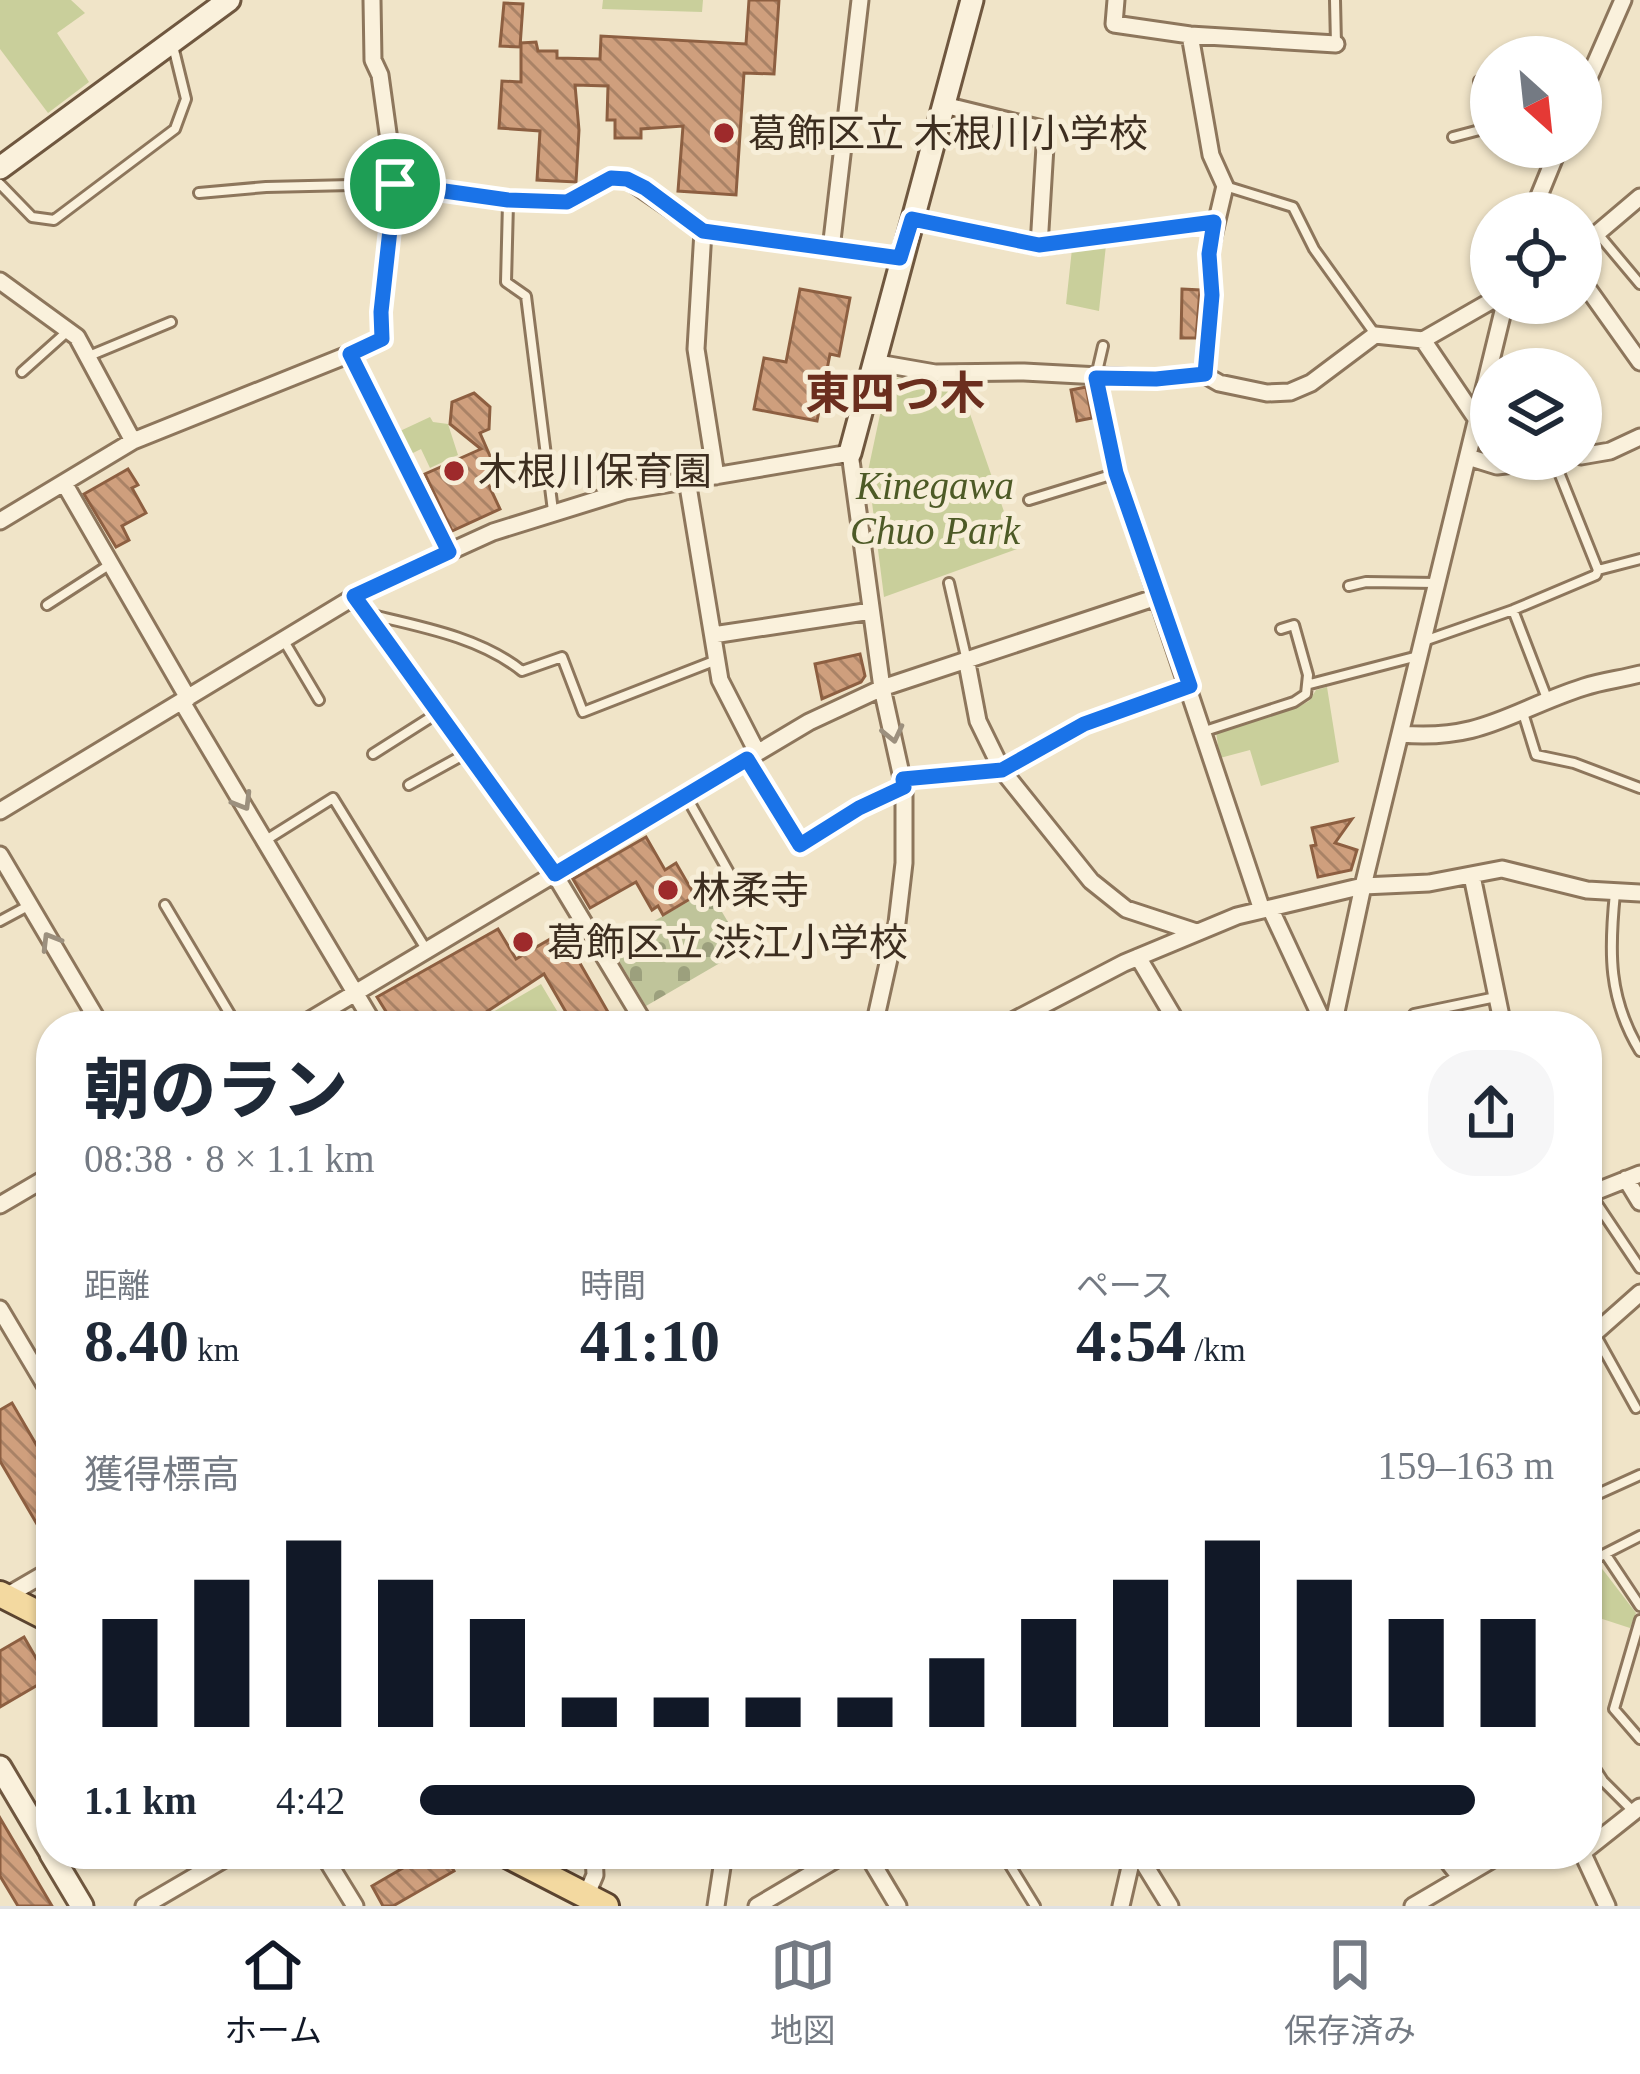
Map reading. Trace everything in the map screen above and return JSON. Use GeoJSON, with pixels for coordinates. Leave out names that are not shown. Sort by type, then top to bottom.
{"type":"FeatureCollection","features":[{"type":"Feature","properties":{"kind":"main road"},"geometry":{"type":"LineString","coordinates":[[2,1597],[36,1613]]}},
{"type":"Feature","properties":{"kind":"main road"},"geometry":{"type":"LineString","coordinates":[[534,1869],[596,1901]]}},
{"type":"Feature","properties":{"kind":"street"},"geometry":{"type":"LineString","coordinates":[[0,168],[230,0]]}},
{"type":"Feature","properties":{"kind":"street"},"geometry":{"type":"LineString","coordinates":[[0,521],[133,441],[382,339],[395,184],[380,75],[373,60],[372,0]]}},
{"type":"Feature","properties":{"kind":"street"},"geometry":{"type":"LineString","coordinates":[[831,249],[860,0]]}},
{"type":"Feature","properties":{"kind":"street"},"geometry":{"type":"LineString","coordinates":[[877,1011],[897,923],[904,863],[903,783],[882,688],[850,453],[972,0]]}},
{"type":"Feature","properties":{"kind":"street"},"geometry":{"type":"LineString","coordinates":[[1116,0],[1114,24],[1190,35],[1336,44]]}},
{"type":"Feature","properties":{"kind":"street"},"geometry":{"type":"LineString","coordinates":[[1602,39],[1623,0]]}},
{"type":"Feature","properties":{"kind":"street"},"geometry":{"type":"LineString","coordinates":[[1190,35],[1211,154],[1225,185],[1209,254],[1212,295],[1205,374]]}},
{"type":"Feature","properties":{"kind":"street"},"geometry":{"type":"LineString","coordinates":[[944,105],[1046,130],[1039,245]]}},
{"type":"Feature","properties":{"kind":"street"},"geometry":{"type":"LineString","coordinates":[[395,184],[508,200],[567,202],[611,178],[627,179],[703,231],[900,258]]}},
{"type":"Feature","properties":{"kind":"street"},"geometry":{"type":"LineString","coordinates":[[1602,230],[1640,197]]}},
{"type":"Feature","properties":{"kind":"street"},"geometry":{"type":"LineString","coordinates":[[912,219],[1039,245],[1214,222]]}},
{"type":"Feature","properties":{"kind":"street"},"geometry":{"type":"LineString","coordinates":[[703,231],[696,349],[716,476]]}},
{"type":"Feature","properties":{"kind":"street"},"geometry":{"type":"LineString","coordinates":[[0,281],[70,329],[133,441]]}},
{"type":"Feature","properties":{"kind":"street"},"geometry":{"type":"LineString","coordinates":[[1602,309],[1640,362]]}},
{"type":"Feature","properties":{"kind":"street"},"geometry":{"type":"LineString","coordinates":[[872,362],[935,374],[1156,379],[1205,374],[1267,393],[1290,392],[1311,383],[1376,335],[1424,340],[1470,313]]}},
{"type":"Feature","properties":{"kind":"street"},"geometry":{"type":"LineString","coordinates":[[1424,340],[1470,400]]}},
{"type":"Feature","properties":{"kind":"street"},"geometry":{"type":"LineString","coordinates":[[350,354],[449,552]]}},
{"type":"Feature","properties":{"kind":"street"},"geometry":{"type":"LineString","coordinates":[[1096,378],[1116,473],[1266,909],[1321,1011]]}},
{"type":"Feature","properties":{"kind":"street"},"geometry":{"type":"LineString","coordinates":[[1602,452],[1638,444]]}},
{"type":"Feature","properties":{"kind":"street"},"geometry":{"type":"LineString","coordinates":[[1333,1011],[1470,450]]}},
{"type":"Feature","properties":{"kind":"street"},"geometry":{"type":"LineString","coordinates":[[0,812],[354,596],[449,552],[625,491],[850,453]]}},
{"type":"Feature","properties":{"kind":"street"},"geometry":{"type":"LineString","coordinates":[[687,480],[720,680],[752,756]]}},
{"type":"Feature","properties":{"kind":"street"},"geometry":{"type":"LineString","coordinates":[[64,483],[366,1011]]}},
{"type":"Feature","properties":{"kind":"street"},"geometry":{"type":"LineString","coordinates":[[354,596],[555,874],[637,1011]]}},
{"type":"Feature","properties":{"kind":"street"},"geometry":{"type":"LineString","coordinates":[[325,1011],[809,722],[882,688],[1160,596]]}},
{"type":"Feature","properties":{"kind":"street"},"geometry":{"type":"LineString","coordinates":[[712,635],[871,611]]}},
{"type":"Feature","properties":{"kind":"street"},"geometry":{"type":"LineString","coordinates":[[967,662],[978,721],[1002,770],[1091,880],[1126,908],[1196,932]]}},
{"type":"Feature","properties":{"kind":"street"},"geometry":{"type":"LineString","coordinates":[[1401,734],[1442,737],[1523,713],[1584,687],[1640,674]]}},
{"type":"Feature","properties":{"kind":"street"},"geometry":{"type":"LineString","coordinates":[[903,783],[1002,770]]}},
{"type":"Feature","properties":{"kind":"street"},"geometry":{"type":"LineString","coordinates":[[0,855],[92,1011]]}},
{"type":"Feature","properties":{"kind":"street"},"geometry":{"type":"LineString","coordinates":[[1032,1011],[1196,932],[1363,886],[1429,883],[1502,869],[1587,890],[1640,892]]}},
{"type":"Feature","properties":{"kind":"street"},"geometry":{"type":"LineString","coordinates":[[1472,876],[1500,1011]]}},
{"type":"Feature","properties":{"kind":"street"},"geometry":{"type":"LineString","coordinates":[[1138,957],[1170,1011]]}},
{"type":"Feature","properties":{"kind":"street"},"geometry":{"type":"LineString","coordinates":[[1602,1189],[1633,1176],[1640,1202]]}},
{"type":"Feature","properties":{"kind":"street"},"geometry":{"type":"LineString","coordinates":[[0,1205],[36,1184]]}},
{"type":"Feature","properties":{"kind":"street"},"geometry":{"type":"LineString","coordinates":[[1602,1327],[1640,1293]]}},
{"type":"Feature","properties":{"kind":"street"},"geometry":{"type":"LineString","coordinates":[[0,1310],[36,1370]]}},
{"type":"Feature","properties":{"kind":"street"},"geometry":{"type":"LineString","coordinates":[[2,1597],[36,1578]]}},
{"type":"Feature","properties":{"kind":"street"},"geometry":{"type":"LineString","coordinates":[[0,1767],[36,1828]]}},
{"type":"Feature","properties":{"kind":"street"},"geometry":{"type":"LineString","coordinates":[[1602,1838],[1637,1810]]}},
{"type":"Feature","properties":{"kind":"street"},"geometry":{"type":"LineString","coordinates":[[60,1869],[82,1906]]}},
{"type":"Feature","properties":{"kind":"street"},"geometry":{"type":"LineString","coordinates":[[144,1906],[207,1869]]}},
{"type":"Feature","properties":{"kind":"street"},"geometry":{"type":"LineString","coordinates":[[332,1869],[355,1906]]}},
{"type":"Feature","properties":{"kind":"street"},"geometry":{"type":"LineString","coordinates":[[595,1869],[596,1901]]}},
{"type":"Feature","properties":{"kind":"street"},"geometry":{"type":"LineString","coordinates":[[716,1906],[722,1869]]}},
{"type":"Feature","properties":{"kind":"street"},"geometry":{"type":"LineString","coordinates":[[757,1906],[820,1869]]}},
{"type":"Feature","properties":{"kind":"street"},"geometry":{"type":"LineString","coordinates":[[876,1869],[898,1906]]}},
{"type":"Feature","properties":{"kind":"street"},"geometry":{"type":"LineString","coordinates":[[1120,1906],[1131,1869]]}},
{"type":"Feature","properties":{"kind":"street"},"geometry":{"type":"LineString","coordinates":[[1146,1869],[1169,1906]]}},
{"type":"Feature","properties":{"kind":"street"},"geometry":{"type":"LineString","coordinates":[[1454,1869],[1460,1877]]}},
{"type":"Feature","properties":{"kind":"street"},"geometry":{"type":"LineString","coordinates":[[1413,1906],[1475,1869]]}},
{"type":"Feature","properties":{"kind":"street"},"geometry":{"type":"LineString","coordinates":[[1592,1869],[1607,1906]]}},
{"type":"Feature","properties":{"kind":"lane"},"geometry":{"type":"LineString","coordinates":[[1335,0],[1336,44]]}},
{"type":"Feature","properties":{"kind":"lane"},"geometry":{"type":"LineString","coordinates":[[0,184],[32,217],[54,220],[175,129],[186,99],[172,45]]}},
{"type":"Feature","properties":{"kind":"lane"},"geometry":{"type":"LineString","coordinates":[[1453,137],[1470,132]]}},
{"type":"Feature","properties":{"kind":"lane"},"geometry":{"type":"LineString","coordinates":[[199,193],[395,184]]}},
{"type":"Feature","properties":{"kind":"lane"},"geometry":{"type":"LineString","coordinates":[[1225,185],[1294,207],[1314,248],[1376,335]]}},
{"type":"Feature","properties":{"kind":"lane"},"geometry":{"type":"LineString","coordinates":[[508,200],[506,282],[526,296],[554,513]]}},
{"type":"Feature","properties":{"kind":"lane"},"geometry":{"type":"LineString","coordinates":[[1602,238],[1640,284]]}},
{"type":"Feature","properties":{"kind":"lane"},"geometry":{"type":"LineString","coordinates":[[88,357],[171,322]]}},
{"type":"Feature","properties":{"kind":"lane"},"geometry":{"type":"LineString","coordinates":[[22,371],[70,329]]}},
{"type":"Feature","properties":{"kind":"lane"},"geometry":{"type":"LineString","coordinates":[[1096,378],[1102,346]]}},
{"type":"Feature","properties":{"kind":"lane"},"geometry":{"type":"LineString","coordinates":[[1029,500],[1116,473]]}},
{"type":"Feature","properties":{"kind":"lane"},"geometry":{"type":"LineString","coordinates":[[1310,684],[1421,648],[1596,575],[1564,480]]}},
{"type":"Feature","properties":{"kind":"lane"},"geometry":{"type":"LineString","coordinates":[[1598,570],[1640,559]]}},
{"type":"Feature","properties":{"kind":"lane"},"geometry":{"type":"LineString","coordinates":[[47,604],[110,564]]}},
{"type":"Feature","properties":{"kind":"lane"},"geometry":{"type":"LineString","coordinates":[[949,583],[967,662]]}},
{"type":"Feature","properties":{"kind":"lane"},"geometry":{"type":"LineString","coordinates":[[1349,586],[1438,583]]}},
{"type":"Feature","properties":{"kind":"lane"},"geometry":{"type":"LineString","coordinates":[[1513,610],[1548,702]]}},
{"type":"Feature","properties":{"kind":"lane"},"geometry":{"type":"LineString","coordinates":[[367,614],[423,627],[500,654],[522,671],[562,657],[583,712],[716,660]]}},
{"type":"Feature","properties":{"kind":"lane"},"geometry":{"type":"LineString","coordinates":[[1205,731],[1306,694],[1310,684],[1294,625],[1281,629]]}},
{"type":"Feature","properties":{"kind":"lane"},"geometry":{"type":"LineString","coordinates":[[283,640],[320,700]]}},
{"type":"Feature","properties":{"kind":"lane"},"geometry":{"type":"LineString","coordinates":[[1002,770],[1084,724],[1190,686]]}},
{"type":"Feature","properties":{"kind":"lane"},"geometry":{"type":"LineString","coordinates":[[373,754],[437,713]]}},
{"type":"Feature","properties":{"kind":"lane"},"geometry":{"type":"LineString","coordinates":[[1523,713],[1536,755],[1640,788]]}},
{"type":"Feature","properties":{"kind":"lane"},"geometry":{"type":"LineString","coordinates":[[409,784],[466,753]]}},
{"type":"Feature","properties":{"kind":"lane"},"geometry":{"type":"LineString","coordinates":[[752,756],[800,845],[903,783]]}},
{"type":"Feature","properties":{"kind":"lane"},"geometry":{"type":"LineString","coordinates":[[686,796],[732,878]]}},
{"type":"Feature","properties":{"kind":"lane"},"geometry":{"type":"LineString","coordinates":[[266,840],[334,798],[427,950]]}},
{"type":"Feature","properties":{"kind":"lane"},"geometry":{"type":"LineString","coordinates":[[1615,891],[1609,956],[1624,1024],[1640,1051]]}},
{"type":"Feature","properties":{"kind":"lane"},"geometry":{"type":"LineString","coordinates":[[0,921],[29,905]]}},
{"type":"Feature","properties":{"kind":"lane"},"geometry":{"type":"LineString","coordinates":[[165,905],[228,1011]]}},
{"type":"Feature","properties":{"kind":"lane"},"geometry":{"type":"LineString","coordinates":[[1429,1011],[1497,997]]}},
{"type":"Feature","properties":{"kind":"lane"},"geometry":{"type":"LineString","coordinates":[[1602,1214],[1640,1268]]}},
{"type":"Feature","properties":{"kind":"lane"},"geometry":{"type":"LineString","coordinates":[[1602,1354],[1636,1408]]}},
{"type":"Feature","properties":{"kind":"lane"},"geometry":{"type":"LineString","coordinates":[[1602,1492],[1640,1475]]}},
{"type":"Feature","properties":{"kind":"lane"},"geometry":{"type":"LineString","coordinates":[[1602,1557],[1640,1536]]}},
{"type":"Feature","properties":{"kind":"lane"},"geometry":{"type":"LineString","coordinates":[[1606,1555],[1640,1606]]}},
{"type":"Feature","properties":{"kind":"lane"},"geometry":{"type":"LineString","coordinates":[[1640,1620],[1614,1709],[1640,1738]]}},
{"type":"Feature","properties":{"kind":"lane"},"geometry":{"type":"LineString","coordinates":[[1602,1779],[1637,1810]]}},
{"type":"Feature","properties":{"kind":"lane"},"geometry":{"type":"LineString","coordinates":[[1012,1869],[1035,1906]]}},
{"type":"Feature","properties":{"kind":"green space"},"geometry":{"type":"Polygon","coordinates":[[[0,0],[71,0],[85,13],[57,33],[89,82],[48,113],[0,49],[0,0]]]}},
{"type":"Feature","properties":{"kind":"green space"},"geometry":{"type":"Polygon","coordinates":[[[603,0],[703,0],[702,12],[602,9],[603,0]]]}},
{"type":"Feature","properties":{"kind":"green space"},"geometry":{"type":"Polygon","coordinates":[[[1106,245],[1099,311],[1066,304],[1072,249],[1106,245]]]}},
{"type":"Feature","properties":{"kind":"green space","name":"Kinegawa Chuo Park"},"geometry":{"type":"Polygon","coordinates":[[[888,377],[960,385],[1017,549],[884,597],[868,471],[888,377]]]}},
{"type":"Feature","properties":{"kind":"green space"},"geometry":{"type":"Polygon","coordinates":[[[430,417],[448,424],[458,455],[430,468],[421,449],[411,454],[400,431],[430,417]]]}},
{"type":"Feature","properties":{"kind":"green space"},"geometry":{"type":"Polygon","coordinates":[[[1327,687],[1339,762],[1261,786],[1250,750],[1220,758],[1216,732],[1300,706],[1316,690],[1327,687]]]}},
{"type":"Feature","properties":{"kind":"green space"},"geometry":{"type":"Polygon","coordinates":[[[709,890],[744,949],[646,1006],[610,946],[709,890]]]}},
{"type":"Feature","properties":{"kind":"green space"},"geometry":{"type":"Polygon","coordinates":[[[541,984],[557,1011],[495,1011],[541,984]]]}},
{"type":"Feature","properties":{"kind":"green space"},"geometry":{"type":"Polygon","coordinates":[[[1602,1569],[1636,1613],[1630,1628],[1602,1619],[1602,1569]]]}},
{"type":"Feature","properties":{"kind":"building"},"geometry":{"type":"Polygon","coordinates":[[[749,0],[779,0],[774,74],[744,73],[736,195],[678,191],[683,126],[641,129],[641,138],[615,138],[615,120],[607,120],[608,86],[575,85],[576,182],[537,180],[540,131],[499,128],[502,81],[521,82],[521,43],[536,42],[538,51],[557,51],[557,58],[600,59],[601,36],[746,44],[749,0]]]}},
{"type":"Feature","properties":{"kind":"building"},"geometry":{"type":"Polygon","coordinates":[[[504,3],[523,4],[520,47],[500,46],[504,3]]]}},
{"type":"Feature","properties":{"kind":"building"},"geometry":{"type":"Polygon","coordinates":[[[800,289],[850,298],[839,356],[830,354],[817,421],[754,409],[764,358],[786,362],[800,289]]]}},
{"type":"Feature","properties":{"kind":"building"},"geometry":{"type":"Polygon","coordinates":[[[1182,289],[1200,290],[1196,338],[1181,338],[1182,289]]]}},
{"type":"Feature","properties":{"kind":"building"},"geometry":{"type":"Polygon","coordinates":[[[1086,387],[1092,418],[1077,421],[1071,390],[1086,387]]]}},
{"type":"Feature","properties":{"kind":"building"},"geometry":{"type":"Polygon","coordinates":[[[474,393],[490,407],[489,429],[480,433],[497,472],[485,477],[500,509],[452,531],[425,474],[481,449],[450,424],[452,402],[474,393]]]}},
{"type":"Feature","properties":{"kind":"building"},"geometry":{"type":"Polygon","coordinates":[[[128,469],[146,513],[122,526],[129,540],[116,547],[84,494],[128,469]]]}},
{"type":"Feature","properties":{"kind":"building"},"geometry":{"type":"Polygon","coordinates":[[[860,654],[865,676],[861,682],[822,699],[815,664],[860,654]]]}},
{"type":"Feature","properties":{"kind":"building"},"geometry":{"type":"Polygon","coordinates":[[[1352,819],[1335,843],[1357,850],[1351,870],[1318,877],[1312,828],[1352,819]]]}},
{"type":"Feature","properties":{"kind":"building"},"geometry":{"type":"Polygon","coordinates":[[[646,837],[665,870],[676,863],[695,896],[663,915],[658,906],[652,910],[636,882],[590,908],[573,879],[646,837]]]}},
{"type":"Feature","properties":{"kind":"building"},"geometry":{"type":"Polygon","coordinates":[[[498,929],[516,959],[562,932],[607,1011],[565,1011],[544,974],[488,1011],[386,1011],[377,997],[498,929]]]}},
{"type":"Feature","properties":{"kind":"building"},"geometry":{"type":"Polygon","coordinates":[[[12,1403],[36,1444],[36,1522],[0,1461],[0,1410],[12,1403]]]}},
{"type":"Feature","properties":{"kind":"building"},"geometry":{"type":"Polygon","coordinates":[[[24,1637],[36,1658],[36,1686],[0,1707],[0,1651],[24,1637]]]}},
{"type":"Feature","properties":{"kind":"building"},"geometry":{"type":"Polygon","coordinates":[[[0,1818],[52,1906],[18,1906],[0,1876],[0,1818]]]}},
{"type":"Feature","properties":{"kind":"building"},"geometry":{"type":"Polygon","coordinates":[[[401,1869],[454,1871],[393,1906],[383,1906],[372,1886],[401,1869]]]}},
{"type":"Feature","properties":{"kind":"place","name":"葛飾区立 木根川小学校"},"geometry":{"type":"Point","coordinates":[724,133]}},
{"type":"Feature","properties":{"kind":"place","name":"木根川保育園"},"geometry":{"type":"Point","coordinates":[454,471]}},
{"type":"Feature","properties":{"kind":"place","name":"林柔寺"},"geometry":{"type":"Point","coordinates":[668,890]}},
{"type":"Feature","properties":{"kind":"place","name":"葛飾区立 渋江小学校"},"geometry":{"type":"Point","coordinates":[523,942]}},
{"type":"Feature","properties":{"kind":"district","name":"東四つ木"},"geometry":{"type":"Point","coordinates":[895,393]}},
{"type":"Feature","properties":{"kind":"route"},"geometry":{"type":"LineString","coordinates":[[611,178],[627,179],[703,231],[900,258],[912,219],[1027,245],[1214,222],[1205,374],[1096,378],[1116,473],[1190,686],[1084,724],[1002,770],[903,779],[904,787],[800,845],[747,759],[555,874],[354,596],[449,552],[350,354],[382,339],[395,184],[508,200],[567,202],[611,178]]}}]}
